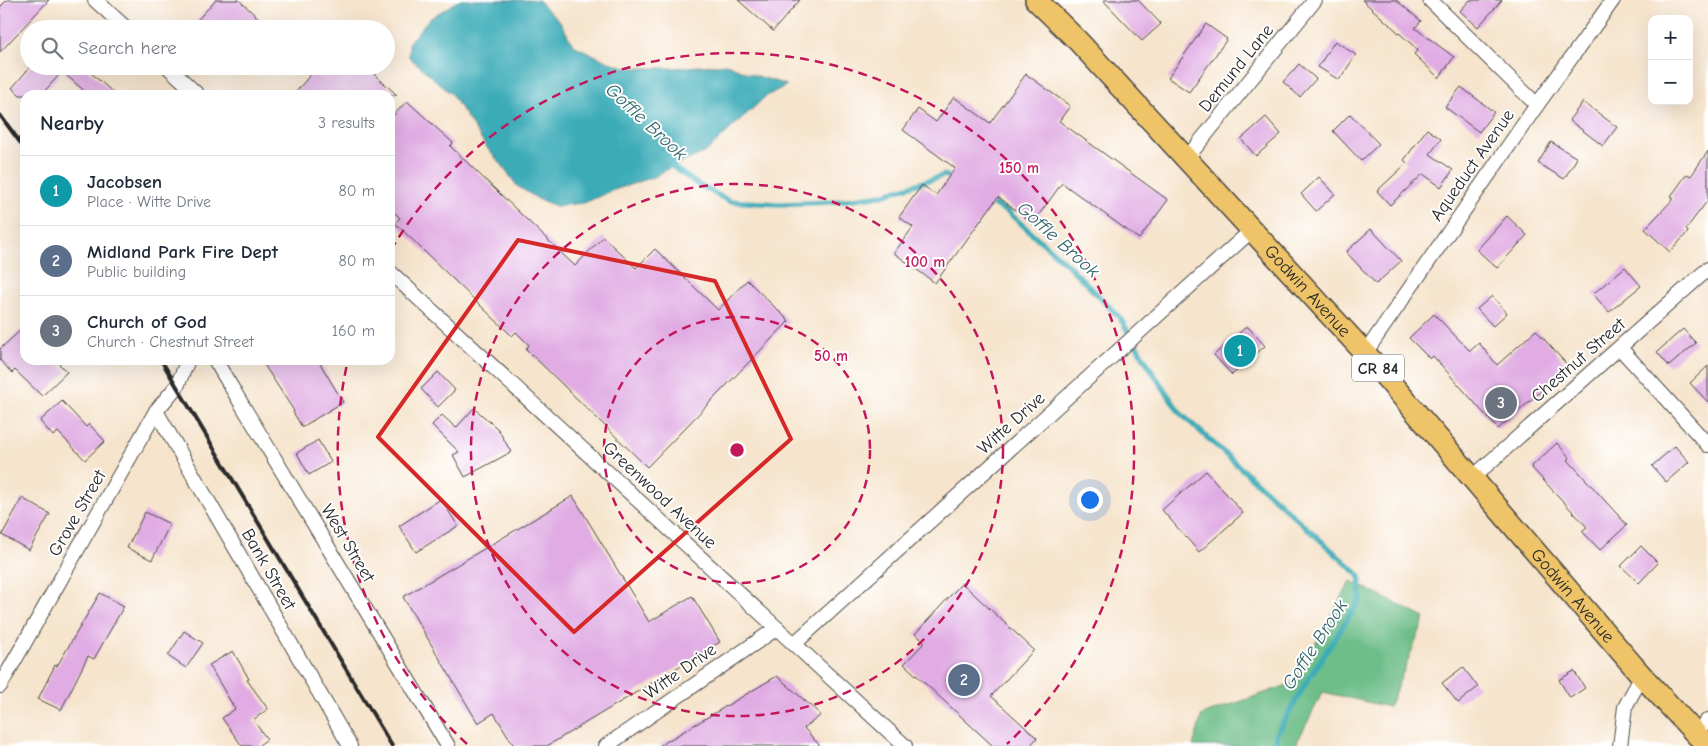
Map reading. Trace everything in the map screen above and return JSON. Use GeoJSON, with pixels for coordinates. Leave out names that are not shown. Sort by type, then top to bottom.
{"type":"FeatureCollection","features":[{"type":"Feature","properties":{"kind":"main road","name":"Godwin Avenue"},"geometry":{"type":"LineString","coordinates":[[1036,0],[1084,48],[1365,353],[1642,676],[1703,733]]}},
{"type":"Feature","properties":{"kind":"street"},"geometry":{"type":"LineString","coordinates":[[95,0],[116,20]]}},
{"type":"Feature","properties":{"kind":"street","name":"Demund Lane"},"geometry":{"type":"LineString","coordinates":[[1186,159],[1315,0]]}},
{"type":"Feature","properties":{"kind":"street"},"geometry":{"type":"LineString","coordinates":[[1430,0],[1536,105]]}},
{"type":"Feature","properties":{"kind":"street","name":"Aqueduct Avenue"},"geometry":{"type":"LineString","coordinates":[[1365,353],[1536,105],[1613,0]]}},
{"type":"Feature","properties":{"kind":"street"},"geometry":{"type":"LineString","coordinates":[[177,75],[193,90]]}},
{"type":"Feature","properties":{"kind":"street","name":"Witte Drive"},"geometry":{"type":"LineString","coordinates":[[794,644],[1252,230]]}},
{"type":"Feature","properties":{"kind":"street","name":"Chestnut Street"},"geometry":{"type":"LineString","coordinates":[[1472,478],[1708,269]]}},
{"type":"Feature","properties":{"kind":"street","name":"Greenwood Avenue"},"geometry":{"type":"LineString","coordinates":[[395,277],[905,746]]}},
{"type":"Feature","properties":{"kind":"street"},"geometry":{"type":"LineString","coordinates":[[1620,348],[1708,445]]}},
{"type":"Feature","properties":{"kind":"street","name":"Grove Street"},"geometry":{"type":"LineString","coordinates":[[0,686],[156,411],[177,386],[186,365]]}},
{"type":"Feature","properties":{"kind":"street","name":"West Street"},"geometry":{"type":"LineString","coordinates":[[218,365],[448,746]]}},
{"type":"Feature","properties":{"kind":"street","name":"Bank Street"},"geometry":{"type":"LineString","coordinates":[[156,411],[350,746]]}},
{"type":"Feature","properties":{"kind":"street","name":"Witte Drive"},"geometry":{"type":"LineString","coordinates":[[606,746],[776,628]]}},
{"type":"Feature","properties":{"kind":"street"},"geometry":{"type":"LineString","coordinates":[[1620,746],[1625,706],[1642,676]]}},
{"type":"Feature","properties":{"kind":"highlighted area"},"geometry":{"type":"Polygon","coordinates":[[[518,240],[715,281],[791,439],[574,632],[378,437],[518,240]]]}},
{"type":"Feature","properties":{"kind":"green space"},"geometry":{"type":"Polygon","coordinates":[[[1351,581],[1425,618],[1389,707],[1323,692],[1295,746],[1193,746],[1202,715],[1293,683],[1351,581]]]}},
{"type":"Feature","properties":{"kind":"water"},"geometry":{"type":"Polygon","coordinates":[[[459,0],[539,0],[560,21],[573,45],[609,62],[629,68],[674,68],[726,64],[787,85],[765,97],[706,152],[671,167],[654,177],[614,190],[584,203],[556,206],[538,199],[517,186],[487,148],[451,94],[409,57],[409,42],[429,19],[459,0]]]}},
{"type":"Feature","properties":{"kind":"building"},"geometry":{"type":"Polygon","coordinates":[[[7,0],[49,0],[30,20],[20,20],[20,31],[0,52],[0,7],[7,0]]]}},
{"type":"Feature","properties":{"kind":"building"},"geometry":{"type":"Polygon","coordinates":[[[216,0],[239,0],[260,20],[197,20],[216,0]]]}},
{"type":"Feature","properties":{"kind":"building"},"geometry":{"type":"Polygon","coordinates":[[[738,0],[800,0],[773,31],[738,0]]]}},
{"type":"Feature","properties":{"kind":"building"},"geometry":{"type":"Polygon","coordinates":[[[1103,0],[1138,0],[1161,24],[1142,41],[1103,0]]]}},
{"type":"Feature","properties":{"kind":"building"},"geometry":{"type":"Polygon","coordinates":[[[1362,0],[1396,0],[1421,21],[1415,28],[1454,57],[1439,78],[1414,54],[1418,50],[1362,0]]]}},
{"type":"Feature","properties":{"kind":"building"},"geometry":{"type":"Polygon","coordinates":[[[1470,0],[1502,0],[1478,27],[1460,11],[1470,0]]]}},
{"type":"Feature","properties":{"kind":"building"},"geometry":{"type":"Polygon","coordinates":[[[1206,24],[1227,39],[1189,92],[1168,78],[1206,24]]]}},
{"type":"Feature","properties":{"kind":"building"},"geometry":{"type":"Polygon","coordinates":[[[1335,41],[1356,55],[1339,80],[1318,67],[1335,41]]]}},
{"type":"Feature","properties":{"kind":"building"},"geometry":{"type":"Polygon","coordinates":[[[1299,64],[1316,79],[1300,97],[1283,82],[1299,64]]]}},
{"type":"Feature","properties":{"kind":"building"},"geometry":{"type":"Polygon","coordinates":[[[1026,74],[1070,106],[1059,121],[1168,200],[1139,239],[1062,183],[1033,223],[998,197],[935,283],[894,253],[913,227],[899,217],[922,185],[936,195],[955,168],[903,130],[918,109],[936,122],[954,97],[990,123],[1026,74]]]}},
{"type":"Feature","properties":{"kind":"building"},"geometry":{"type":"Polygon","coordinates":[[[23,75],[59,75],[46,90],[20,90],[20,95],[12,88],[23,75]]]}},
{"type":"Feature","properties":{"kind":"building"},"geometry":{"type":"Polygon","coordinates":[[[66,75],[93,75],[110,90],[83,90],[66,75]]]}},
{"type":"Feature","properties":{"kind":"building"},"geometry":{"type":"Polygon","coordinates":[[[310,75],[375,75],[391,90],[297,90],[310,75]]]}},
{"type":"Feature","properties":{"kind":"building"},"geometry":{"type":"Polygon","coordinates":[[[1461,87],[1494,112],[1479,132],[1445,107],[1461,87]]]}},
{"type":"Feature","properties":{"kind":"building"},"geometry":{"type":"Polygon","coordinates":[[[407,101],[453,143],[450,146],[575,266],[603,237],[636,268],[655,249],[718,310],[747,280],[789,321],[647,467],[526,349],[529,345],[516,332],[512,336],[395,223],[400,218],[395,213],[395,114],[407,101]]]}},
{"type":"Feature","properties":{"kind":"building"},"geometry":{"type":"Polygon","coordinates":[[[1583,102],[1617,127],[1603,146],[1569,120],[1583,102]]]}},
{"type":"Feature","properties":{"kind":"building"},"geometry":{"type":"Polygon","coordinates":[[[1350,114],[1379,144],[1361,161],[1333,131],[1350,114]]]}},
{"type":"Feature","properties":{"kind":"building"},"geometry":{"type":"Polygon","coordinates":[[[1266,117],[1281,134],[1256,156],[1241,139],[1266,117]]]}},
{"type":"Feature","properties":{"kind":"building"},"geometry":{"type":"Polygon","coordinates":[[[1427,129],[1441,139],[1430,154],[1453,170],[1441,187],[1423,174],[1390,205],[1377,191],[1407,163],[1404,160],[1427,129]]]}},
{"type":"Feature","properties":{"kind":"building"},"geometry":{"type":"Polygon","coordinates":[[[1551,142],[1577,158],[1564,179],[1538,163],[1551,142]]]}},
{"type":"Feature","properties":{"kind":"building"},"geometry":{"type":"Polygon","coordinates":[[[1708,151],[1708,200],[1686,229],[1688,232],[1670,252],[1645,229],[1674,198],[1671,196],[1687,174],[1691,176],[1708,151]]]}},
{"type":"Feature","properties":{"kind":"building"},"geometry":{"type":"Polygon","coordinates":[[[1319,177],[1335,194],[1316,211],[1301,194],[1319,177]]]}},
{"type":"Feature","properties":{"kind":"building"},"geometry":{"type":"Polygon","coordinates":[[[1507,216],[1527,235],[1497,268],[1477,250],[1507,216]]]}},
{"type":"Feature","properties":{"kind":"building"},"geometry":{"type":"Polygon","coordinates":[[[1371,229],[1401,261],[1376,284],[1346,252],[1371,229]]]}},
{"type":"Feature","properties":{"kind":"building"},"geometry":{"type":"Polygon","coordinates":[[[1625,267],[1641,286],[1609,312],[1593,294],[1625,267]]]}},
{"type":"Feature","properties":{"kind":"building"},"geometry":{"type":"Polygon","coordinates":[[[1492,296],[1507,313],[1493,326],[1477,309],[1492,296]]]}},
{"type":"Feature","properties":{"kind":"building"},"geometry":{"type":"Polygon","coordinates":[[[1434,314],[1470,351],[1479,343],[1497,365],[1536,330],[1569,367],[1498,429],[1433,356],[1430,359],[1409,338],[1434,314]]]}},
{"type":"Feature","properties":{"kind":"building"},"geometry":{"type":"Polygon","coordinates":[[[1247,326],[1265,346],[1232,375],[1214,355],[1247,326]]]}},
{"type":"Feature","properties":{"kind":"building"},"geometry":{"type":"Polygon","coordinates":[[[1683,329],[1696,343],[1669,366],[1657,352],[1683,329]]]}},
{"type":"Feature","properties":{"kind":"building"},"geometry":{"type":"Polygon","coordinates":[[[20,331],[20,365],[60,365],[67,372],[42,396],[15,370],[12,373],[0,360],[0,349],[20,331]]]}},
{"type":"Feature","properties":{"kind":"building"},"geometry":{"type":"Polygon","coordinates":[[[264,365],[321,365],[343,402],[302,427],[264,365]]]}},
{"type":"Feature","properties":{"kind":"building"},"geometry":{"type":"Polygon","coordinates":[[[1708,366],[1708,402],[1690,383],[1708,366]]]}},
{"type":"Feature","properties":{"kind":"building"},"geometry":{"type":"Polygon","coordinates":[[[438,372],[455,390],[438,407],[421,389],[438,372]]]}},
{"type":"Feature","properties":{"kind":"building"},"geometry":{"type":"Polygon","coordinates":[[[62,401],[86,427],[89,424],[105,441],[85,460],[58,432],[53,436],[40,421],[62,401]]]}},
{"type":"Feature","properties":{"kind":"building"},"geometry":{"type":"Polygon","coordinates":[[[474,408],[498,429],[511,452],[465,477],[453,455],[459,452],[432,425],[442,415],[456,428],[474,408]]]}},
{"type":"Feature","properties":{"kind":"building"},"geometry":{"type":"Polygon","coordinates":[[[318,440],[331,462],[309,475],[297,453],[318,440]]]}},
{"type":"Feature","properties":{"kind":"building"},"geometry":{"type":"Polygon","coordinates":[[[1557,443],[1570,458],[1568,460],[1627,525],[1600,550],[1582,531],[1587,527],[1531,467],[1557,443]]]}},
{"type":"Feature","properties":{"kind":"building"},"geometry":{"type":"Polygon","coordinates":[[[1675,446],[1689,462],[1666,482],[1652,466],[1675,446]]]}},
{"type":"Feature","properties":{"kind":"building"},"geometry":{"type":"Polygon","coordinates":[[[1206,471],[1243,513],[1199,552],[1162,510],[1206,471]]]}},
{"type":"Feature","properties":{"kind":"building"},"geometry":{"type":"Polygon","coordinates":[[[573,496],[649,622],[692,596],[720,642],[547,746],[514,746],[494,713],[478,723],[403,597],[573,496]]]}},
{"type":"Feature","properties":{"kind":"building"},"geometry":{"type":"Polygon","coordinates":[[[22,498],[50,514],[29,550],[2,535],[22,498]]]}},
{"type":"Feature","properties":{"kind":"building"},"geometry":{"type":"Polygon","coordinates":[[[441,499],[458,526],[416,552],[399,526],[441,499]]]}},
{"type":"Feature","properties":{"kind":"building"},"geometry":{"type":"Polygon","coordinates":[[[145,512],[170,524],[152,560],[127,548],[145,512]]]}},
{"type":"Feature","properties":{"kind":"building"},"geometry":{"type":"Polygon","coordinates":[[[1641,546],[1658,563],[1639,583],[1621,566],[1641,546]]]}},
{"type":"Feature","properties":{"kind":"building"},"geometry":{"type":"Polygon","coordinates":[[[962,583],[1034,650],[991,696],[1037,738],[1030,746],[993,746],[904,664],[925,642],[915,634],[962,583]]]}},
{"type":"Feature","properties":{"kind":"building"},"geometry":{"type":"Polygon","coordinates":[[[100,593],[124,606],[94,659],[88,656],[61,710],[38,699],[55,665],[57,666],[100,593]]]}},
{"type":"Feature","properties":{"kind":"building"},"geometry":{"type":"Polygon","coordinates":[[[184,631],[203,643],[186,668],[168,656],[184,631]]]}},
{"type":"Feature","properties":{"kind":"building"},"geometry":{"type":"Polygon","coordinates":[[[233,651],[249,679],[247,680],[268,709],[253,720],[267,739],[258,746],[242,746],[222,718],[235,709],[209,665],[233,651]]]}},
{"type":"Feature","properties":{"kind":"building"},"geometry":{"type":"Polygon","coordinates":[[[1463,667],[1478,687],[1458,703],[1442,683],[1463,667]]]}},
{"type":"Feature","properties":{"kind":"building"},"geometry":{"type":"Polygon","coordinates":[[[1574,671],[1585,688],[1570,698],[1559,680],[1574,671]]]}},
{"type":"Feature","properties":{"kind":"building"},"geometry":{"type":"Polygon","coordinates":[[[777,676],[821,715],[804,728],[820,746],[659,746],[777,676]]]}},
{"type":"Feature","properties":{"kind":"waterway","name":"Goffle Brook"},"geometry":{"type":"LineString","coordinates":[[666,162],[697,184],[729,201],[779,204],[832,202],[882,195],[945,175],[955,181]]}},
{"type":"Feature","properties":{"kind":"waterway","name":"Goffle Brook"},"geometry":{"type":"LineString","coordinates":[[988,201],[1009,213],[1070,267],[1120,318],[1180,413],[1360,576],[1360,600],[1310,676],[1276,735],[1277,746]]}},
{"type":"Feature","properties":{"kind":"railway"},"geometry":{"type":"LineString","coordinates":[[0,115],[20,142]]}},
{"type":"Feature","properties":{"kind":"railway"},"geometry":{"type":"LineString","coordinates":[[164,365],[392,746]]}},
{"type":"Feature","properties":{"kind":"place","name":"Jacobsen"},"geometry":{"type":"Point","coordinates":[1240,351]}},
{"type":"Feature","properties":{"kind":"place","name":"Church of God"},"geometry":{"type":"Point","coordinates":[1501,403]}},
{"type":"Feature","properties":{"kind":"place","name":"Midland Park Fire Dept"},"geometry":{"type":"Point","coordinates":[964,680]}}]}
